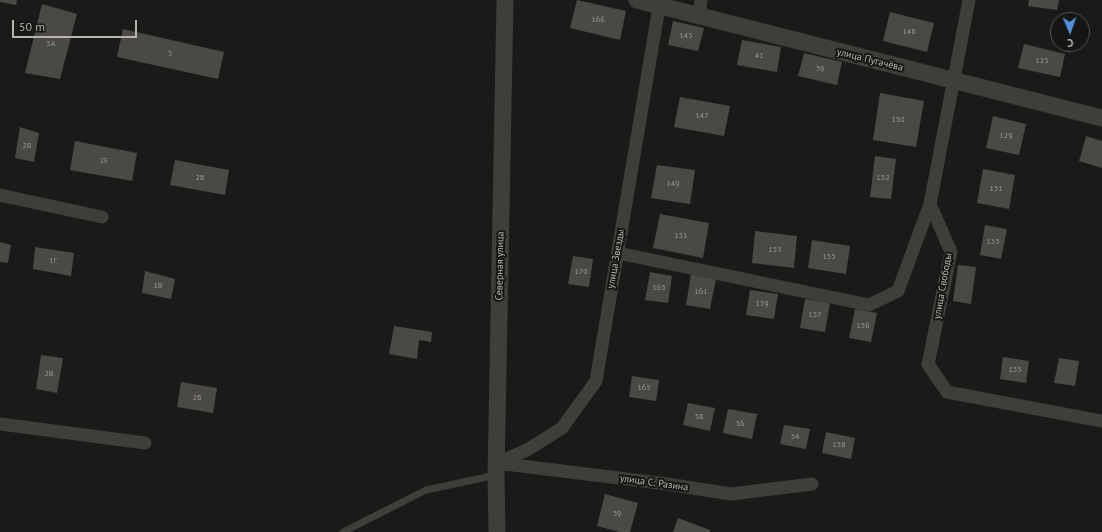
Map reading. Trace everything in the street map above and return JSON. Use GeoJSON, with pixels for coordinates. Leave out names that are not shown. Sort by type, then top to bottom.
{"type":"FeatureCollection","features":[{"type":"Feature","properties":{"kind":"street","name":"Северная улица"},"geometry":{"type":"LineString","coordinates":[[497,532],[496,469],[505,0]]}},
{"type":"Feature","properties":{"kind":"street","name":"улица Пугачёва"},"geometry":{"type":"LineString","coordinates":[[637,0],[659,7],[700,8],[953,81],[1102,118]]}},
{"type":"Feature","properties":{"kind":"street"},"geometry":{"type":"LineString","coordinates":[[618,253],[868,305],[898,290],[930,204],[969,0]]}},
{"type":"Feature","properties":{"kind":"street","name":"улица Звезды"},"geometry":{"type":"LineString","coordinates":[[496,469],[562,428],[596,381],[659,7]]}},
{"type":"Feature","properties":{"kind":"street"},"geometry":{"type":"LineString","coordinates":[[0,195],[102,217]]}},
{"type":"Feature","properties":{"kind":"street","name":"улица Свободы"},"geometry":{"type":"LineString","coordinates":[[930,204],[952,252],[928,364],[947,392],[1102,421]]}},
{"type":"Feature","properties":{"kind":"street"},"geometry":{"type":"LineString","coordinates":[[0,424],[145,443]]}},
{"type":"Feature","properties":{"kind":"street","name":"улица С. Разина"},"geometry":{"type":"LineString","coordinates":[[496,469],[667,484],[731,494],[812,484]]}},
{"type":"Feature","properties":{"kind":"lane"},"geometry":{"type":"LineString","coordinates":[[342,532],[426,490],[496,469]]}},
{"type":"Feature","properties":{"kind":"building"},"geometry":{"type":"Polygon","coordinates":[[[0,0],[17,0],[16,5],[0,2],[0,0]]]}},
{"type":"Feature","properties":{"kind":"building"},"geometry":{"type":"Polygon","coordinates":[[[577,0],[626,11],[620,40],[570,28],[577,0]]]}},
{"type":"Feature","properties":{"kind":"building"},"geometry":{"type":"Polygon","coordinates":[[[1029,0],[1059,0],[1057,10],[1028,6],[1029,0]]]}},
{"type":"Feature","properties":{"kind":"building"},"geometry":{"type":"Polygon","coordinates":[[[42,4],[77,14],[60,79],[25,73],[42,4]]]}},
{"type":"Feature","properties":{"kind":"building"},"geometry":{"type":"Polygon","coordinates":[[[890,12],[934,23],[927,52],[883,41],[890,12]]]}},
{"type":"Feature","properties":{"kind":"building"},"geometry":{"type":"Polygon","coordinates":[[[673,21],[704,28],[698,51],[668,45],[673,21]]]}},
{"type":"Feature","properties":{"kind":"building"},"geometry":{"type":"Polygon","coordinates":[[[123,29],[224,52],[218,79],[117,57],[123,29]]]}},
{"type":"Feature","properties":{"kind":"building"},"geometry":{"type":"Polygon","coordinates":[[[742,40],[781,47],[777,72],[737,65],[742,40]]]}},
{"type":"Feature","properties":{"kind":"building"},"geometry":{"type":"Polygon","coordinates":[[[1024,44],[1050,50],[1050,52],[1065,54],[1060,77],[1018,68],[1024,44]]]}},
{"type":"Feature","properties":{"kind":"building"},"geometry":{"type":"Polygon","coordinates":[[[804,53],[842,62],[837,85],[798,76],[804,53]]]}},
{"type":"Feature","properties":{"kind":"building"},"geometry":{"type":"Polygon","coordinates":[[[880,93],[924,101],[916,147],[873,140],[880,93]]]}},
{"type":"Feature","properties":{"kind":"building"},"geometry":{"type":"Polygon","coordinates":[[[680,97],[730,106],[724,136],[674,127],[680,97]]]}},
{"type":"Feature","properties":{"kind":"building"},"geometry":{"type":"Polygon","coordinates":[[[993,116],[1026,124],[1019,155],[986,148],[993,116]]]}},
{"type":"Feature","properties":{"kind":"building"},"geometry":{"type":"Polygon","coordinates":[[[20,127],[39,133],[34,162],[15,158],[20,127]]]}},
{"type":"Feature","properties":{"kind":"building"},"geometry":{"type":"Polygon","coordinates":[[[1086,136],[1102,141],[1102,168],[1079,161],[1086,136]]]}},
{"type":"Feature","properties":{"kind":"building"},"geometry":{"type":"Polygon","coordinates":[[[75,141],[137,153],[132,181],[70,170],[75,141]]]}},
{"type":"Feature","properties":{"kind":"building"},"geometry":{"type":"Polygon","coordinates":[[[875,156],[896,159],[891,199],[870,197],[875,156]]]}},
{"type":"Feature","properties":{"kind":"building"},"geometry":{"type":"Polygon","coordinates":[[[175,160],[229,170],[225,195],[170,185],[175,160]]]}},
{"type":"Feature","properties":{"kind":"building"},"geometry":{"type":"Polygon","coordinates":[[[657,165],[695,170],[690,204],[651,198],[657,165]]]}},
{"type":"Feature","properties":{"kind":"building"},"geometry":{"type":"Polygon","coordinates":[[[983,169],[1015,175],[1009,209],[977,203],[983,169]]]}},
{"type":"Feature","properties":{"kind":"building"},"geometry":{"type":"Polygon","coordinates":[[[660,214],[709,223],[703,258],[653,248],[660,214]]]}},
{"type":"Feature","properties":{"kind":"building"},"geometry":{"type":"Polygon","coordinates":[[[985,225],[1007,229],[1001,259],[980,255],[985,225]]]}},
{"type":"Feature","properties":{"kind":"building"},"geometry":{"type":"Polygon","coordinates":[[[755,231],[797,236],[794,268],[752,263],[755,231]]]}},
{"type":"Feature","properties":{"kind":"building"},"geometry":{"type":"Polygon","coordinates":[[[812,240],[850,246],[846,274],[808,268],[812,240]]]}},
{"type":"Feature","properties":{"kind":"building"},"geometry":{"type":"Polygon","coordinates":[[[0,242],[11,245],[8,263],[0,262],[0,242]]]}},
{"type":"Feature","properties":{"kind":"building"},"geometry":{"type":"Polygon","coordinates":[[[35,247],[74,253],[71,276],[33,269],[35,247]]]}},
{"type":"Feature","properties":{"kind":"building"},"geometry":{"type":"Polygon","coordinates":[[[573,256],[593,259],[589,287],[568,284],[573,256]]]}},
{"type":"Feature","properties":{"kind":"building"},"geometry":{"type":"Polygon","coordinates":[[[958,265],[976,267],[971,304],[953,301],[958,265]]]}},
{"type":"Feature","properties":{"kind":"building"},"geometry":{"type":"Polygon","coordinates":[[[145,271],[175,279],[171,299],[142,293],[145,271]]]}},
{"type":"Feature","properties":{"kind":"building"},"geometry":{"type":"Polygon","coordinates":[[[650,272],[672,276],[668,303],[645,300],[650,272]]]}},
{"type":"Feature","properties":{"kind":"building"},"geometry":{"type":"Polygon","coordinates":[[[691,274],[716,279],[710,309],[686,305],[691,274]]]}},
{"type":"Feature","properties":{"kind":"building"},"geometry":{"type":"Polygon","coordinates":[[[750,290],[778,294],[774,319],[746,315],[750,290]]]}},
{"type":"Feature","properties":{"kind":"building"},"geometry":{"type":"Polygon","coordinates":[[[805,299],[830,303],[825,332],[800,328],[805,299]]]}},
{"type":"Feature","properties":{"kind":"building"},"geometry":{"type":"Polygon","coordinates":[[[855,309],[877,313],[871,342],[849,338],[855,309]]]}},
{"type":"Feature","properties":{"kind":"building"},"geometry":{"type":"Polygon","coordinates":[[[394,326],[432,332],[431,342],[419,340],[417,359],[389,354],[394,326]]]}},
{"type":"Feature","properties":{"kind":"building"},"geometry":{"type":"Polygon","coordinates":[[[41,355],[63,358],[57,393],[36,389],[41,355]]]}},
{"type":"Feature","properties":{"kind":"building"},"geometry":{"type":"Polygon","coordinates":[[[1003,357],[1029,361],[1026,383],[1000,379],[1003,357]]]}},
{"type":"Feature","properties":{"kind":"building"},"geometry":{"type":"Polygon","coordinates":[[[1059,358],[1079,361],[1075,386],[1054,383],[1059,358]]]}},
{"type":"Feature","properties":{"kind":"building"},"geometry":{"type":"Polygon","coordinates":[[[632,376],[659,380],[656,401],[629,397],[632,376]]]}},
{"type":"Feature","properties":{"kind":"building"},"geometry":{"type":"Polygon","coordinates":[[[181,382],[217,388],[213,413],[177,407],[181,382]]]}},
{"type":"Feature","properties":{"kind":"building"},"geometry":{"type":"Polygon","coordinates":[[[688,403],[715,408],[710,431],[683,425],[688,403]]]}},
{"type":"Feature","properties":{"kind":"building"},"geometry":{"type":"Polygon","coordinates":[[[728,409],[757,414],[752,439],[723,433],[728,409]]]}},
{"type":"Feature","properties":{"kind":"building"},"geometry":{"type":"Polygon","coordinates":[[[784,425],[810,429],[806,449],[780,444],[784,425]]]}},
{"type":"Feature","properties":{"kind":"building"},"geometry":{"type":"Polygon","coordinates":[[[826,432],[855,438],[851,459],[822,453],[826,432]]]}},
{"type":"Feature","properties":{"kind":"building"},"geometry":{"type":"Polygon","coordinates":[[[605,494],[638,503],[630,532],[619,532],[597,526],[605,494]]]}},
{"type":"Feature","properties":{"kind":"building"},"geometry":{"type":"Polygon","coordinates":[[[678,518],[710,530],[710,532],[673,532],[678,518]]]}}]}
